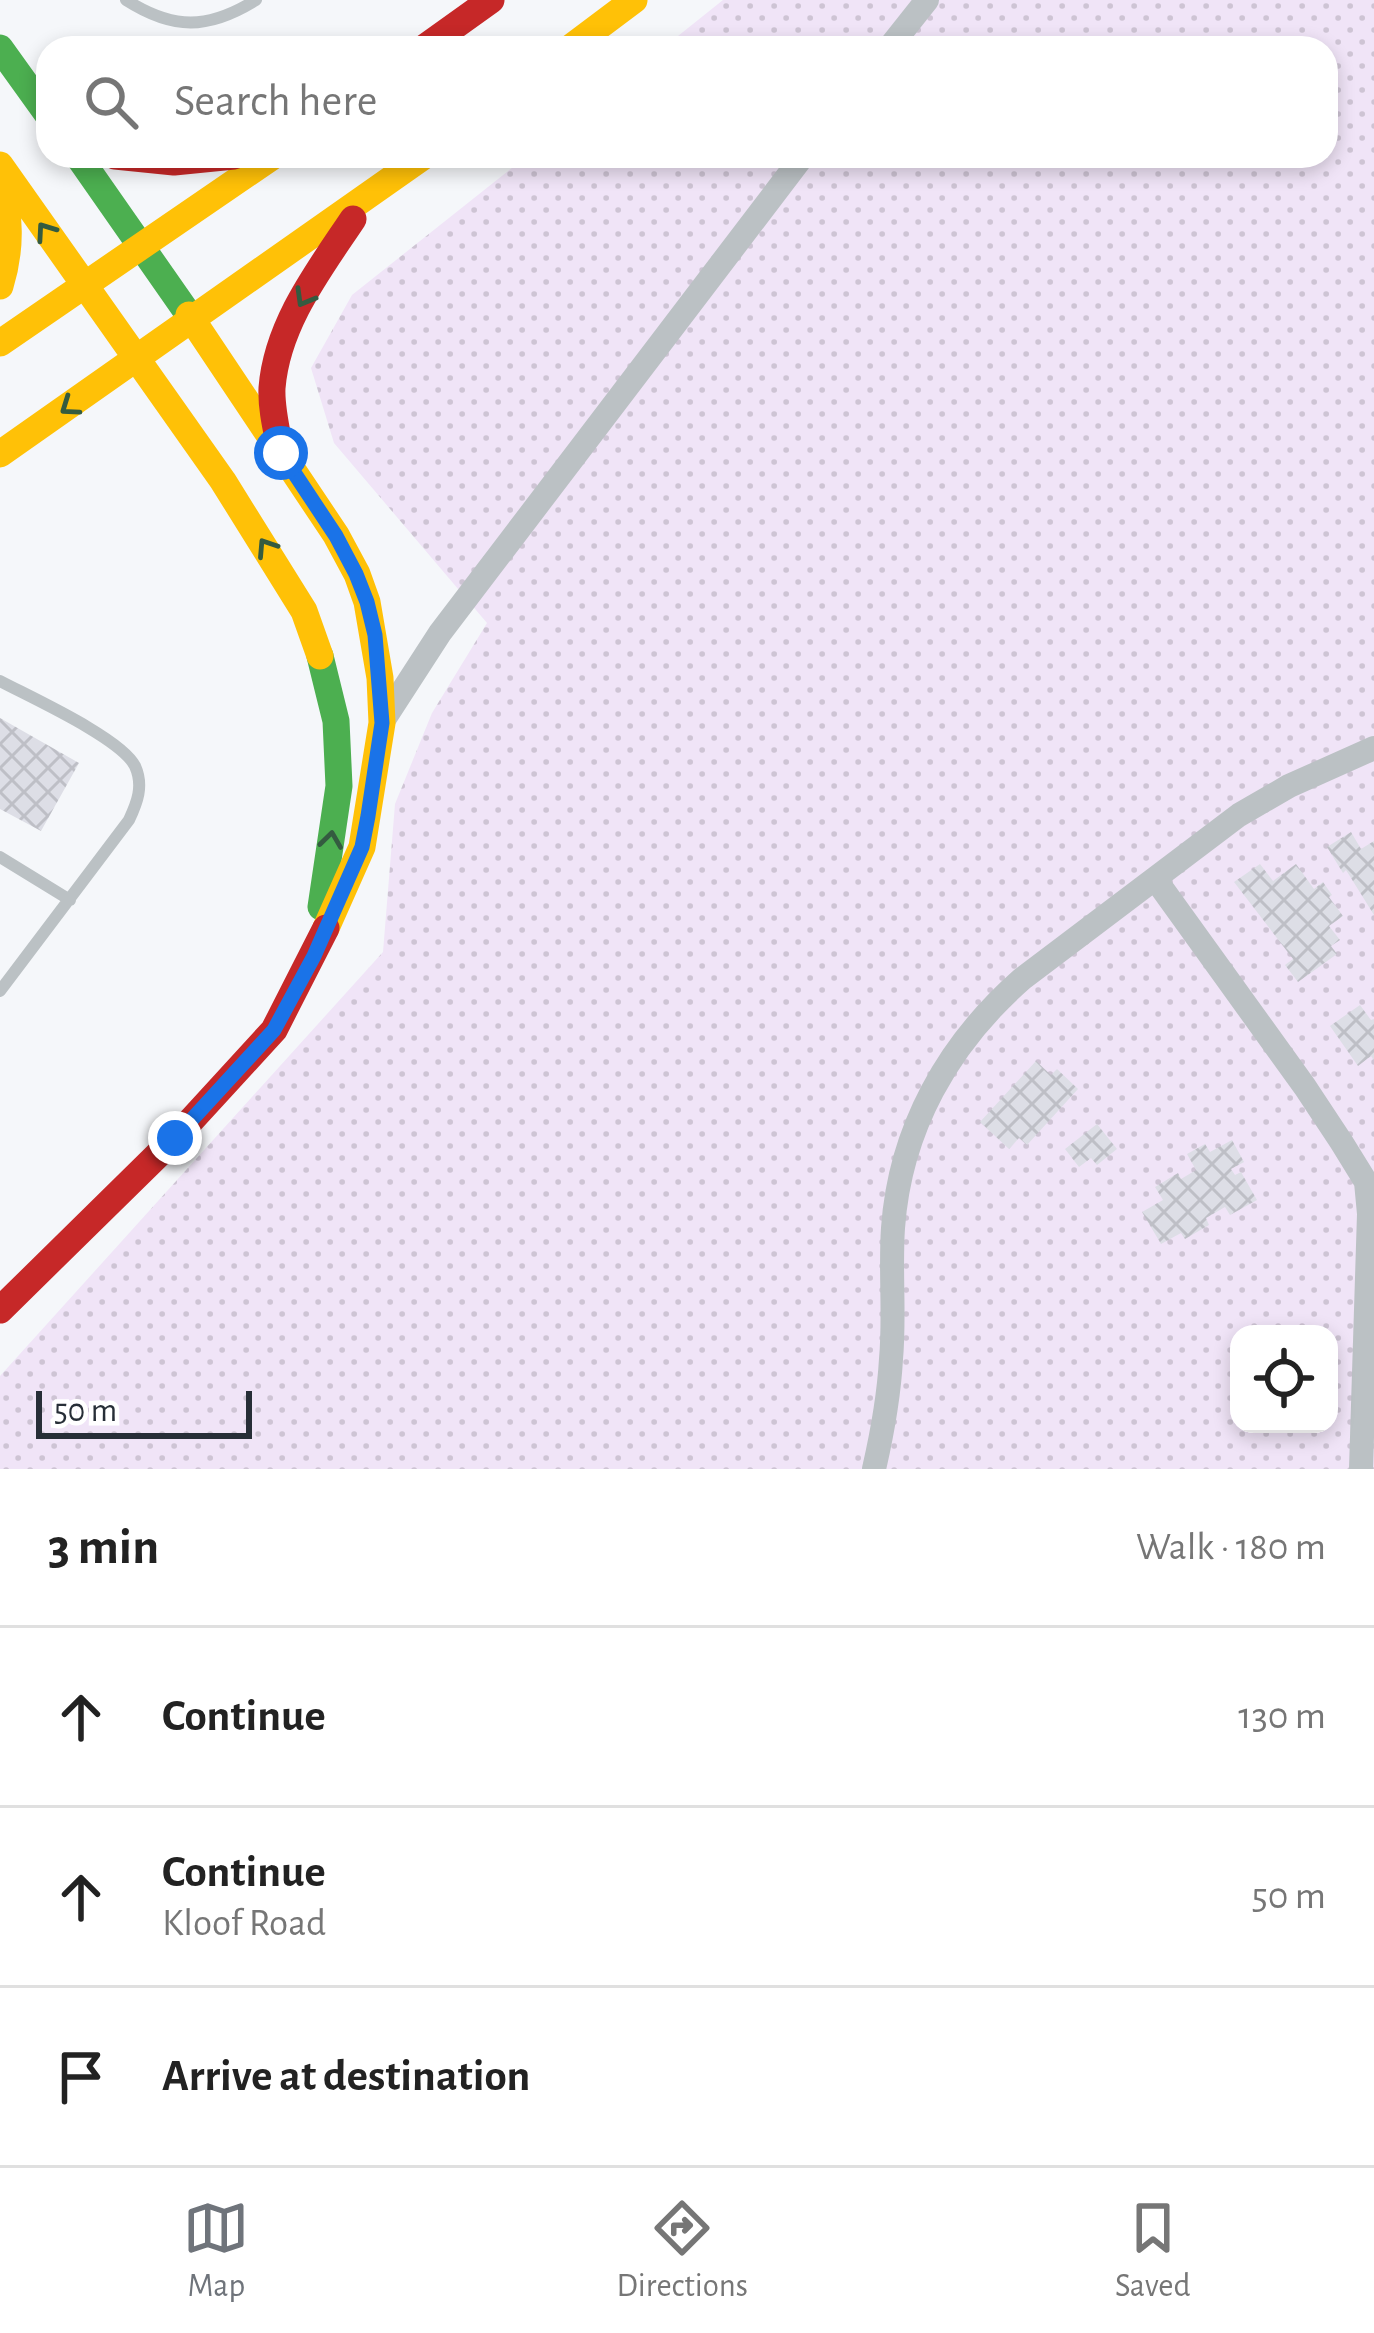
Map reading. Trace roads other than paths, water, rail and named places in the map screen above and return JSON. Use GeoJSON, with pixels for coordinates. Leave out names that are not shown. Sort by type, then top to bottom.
{"type":"FeatureCollection","features":[{"type":"Feature","properties":{"kind":"street"},"geometry":{"type":"LineString","coordinates":[[441,36],[491,0]]}},
{"type":"Feature","properties":{"kind":"street"},"geometry":{"type":"LineString","coordinates":[[586,36],[634,0]]}},
{"type":"Feature","properties":{"kind":"street"},"geometry":{"type":"LineString","coordinates":[[898,36],[927,0]]}},
{"type":"Feature","properties":{"kind":"street"},"geometry":{"type":"LineString","coordinates":[[0,48],[36,98]]}},
{"type":"Feature","properties":{"kind":"street"},"geometry":{"type":"LineString","coordinates":[[0,165],[223,481],[304,611],[336,721],[339,786],[314,956]]}},
{"type":"Feature","properties":{"kind":"street"},"geometry":{"type":"LineString","coordinates":[[0,1310],[175,1138],[274,1030],[314,956],[362,847],[382,723],[375,635],[362,588],[336,536],[87,168]]}},
{"type":"Feature","properties":{"kind":"street"},"geometry":{"type":"LineString","coordinates":[[0,343],[256,168]]}},
{"type":"Feature","properties":{"kind":"street"},"geometry":{"type":"LineString","coordinates":[[0,454],[408,168]]}},
{"type":"Feature","properties":{"kind":"street"},"geometry":{"type":"LineString","coordinates":[[382,723],[440,632],[794,168]]}},
{"type":"Feature","properties":{"kind":"street"},"geometry":{"type":"LineString","coordinates":[[0,176],[12,223],[0,286]]}},
{"type":"Feature","properties":{"kind":"street"},"geometry":{"type":"LineString","coordinates":[[281,453],[272,391],[277,358],[289,325],[366,199]]}},
{"type":"Feature","properties":{"kind":"street"},"geometry":{"type":"LineString","coordinates":[[874,1469],[891,1360],[901,1175],[916,1125],[943,1069],[994,1004],[1239,815],[1374,748]]}},
{"type":"Feature","properties":{"kind":"street"},"geometry":{"type":"LineString","coordinates":[[1156,880],[1370,1181],[1361,1469]]}},
{"type":"Feature","properties":{"kind":"lane"},"geometry":{"type":"LineString","coordinates":[[126,0],[164,20],[189,23],[213,22],[256,0]]}},
{"type":"Feature","properties":{"kind":"lane"},"geometry":{"type":"LineString","coordinates":[[0,681],[97,733],[134,762],[140,783],[129,820],[0,991]]}},
{"type":"Feature","properties":{"kind":"lane"},"geometry":{"type":"LineString","coordinates":[[0,857],[70,900]]}}]}
